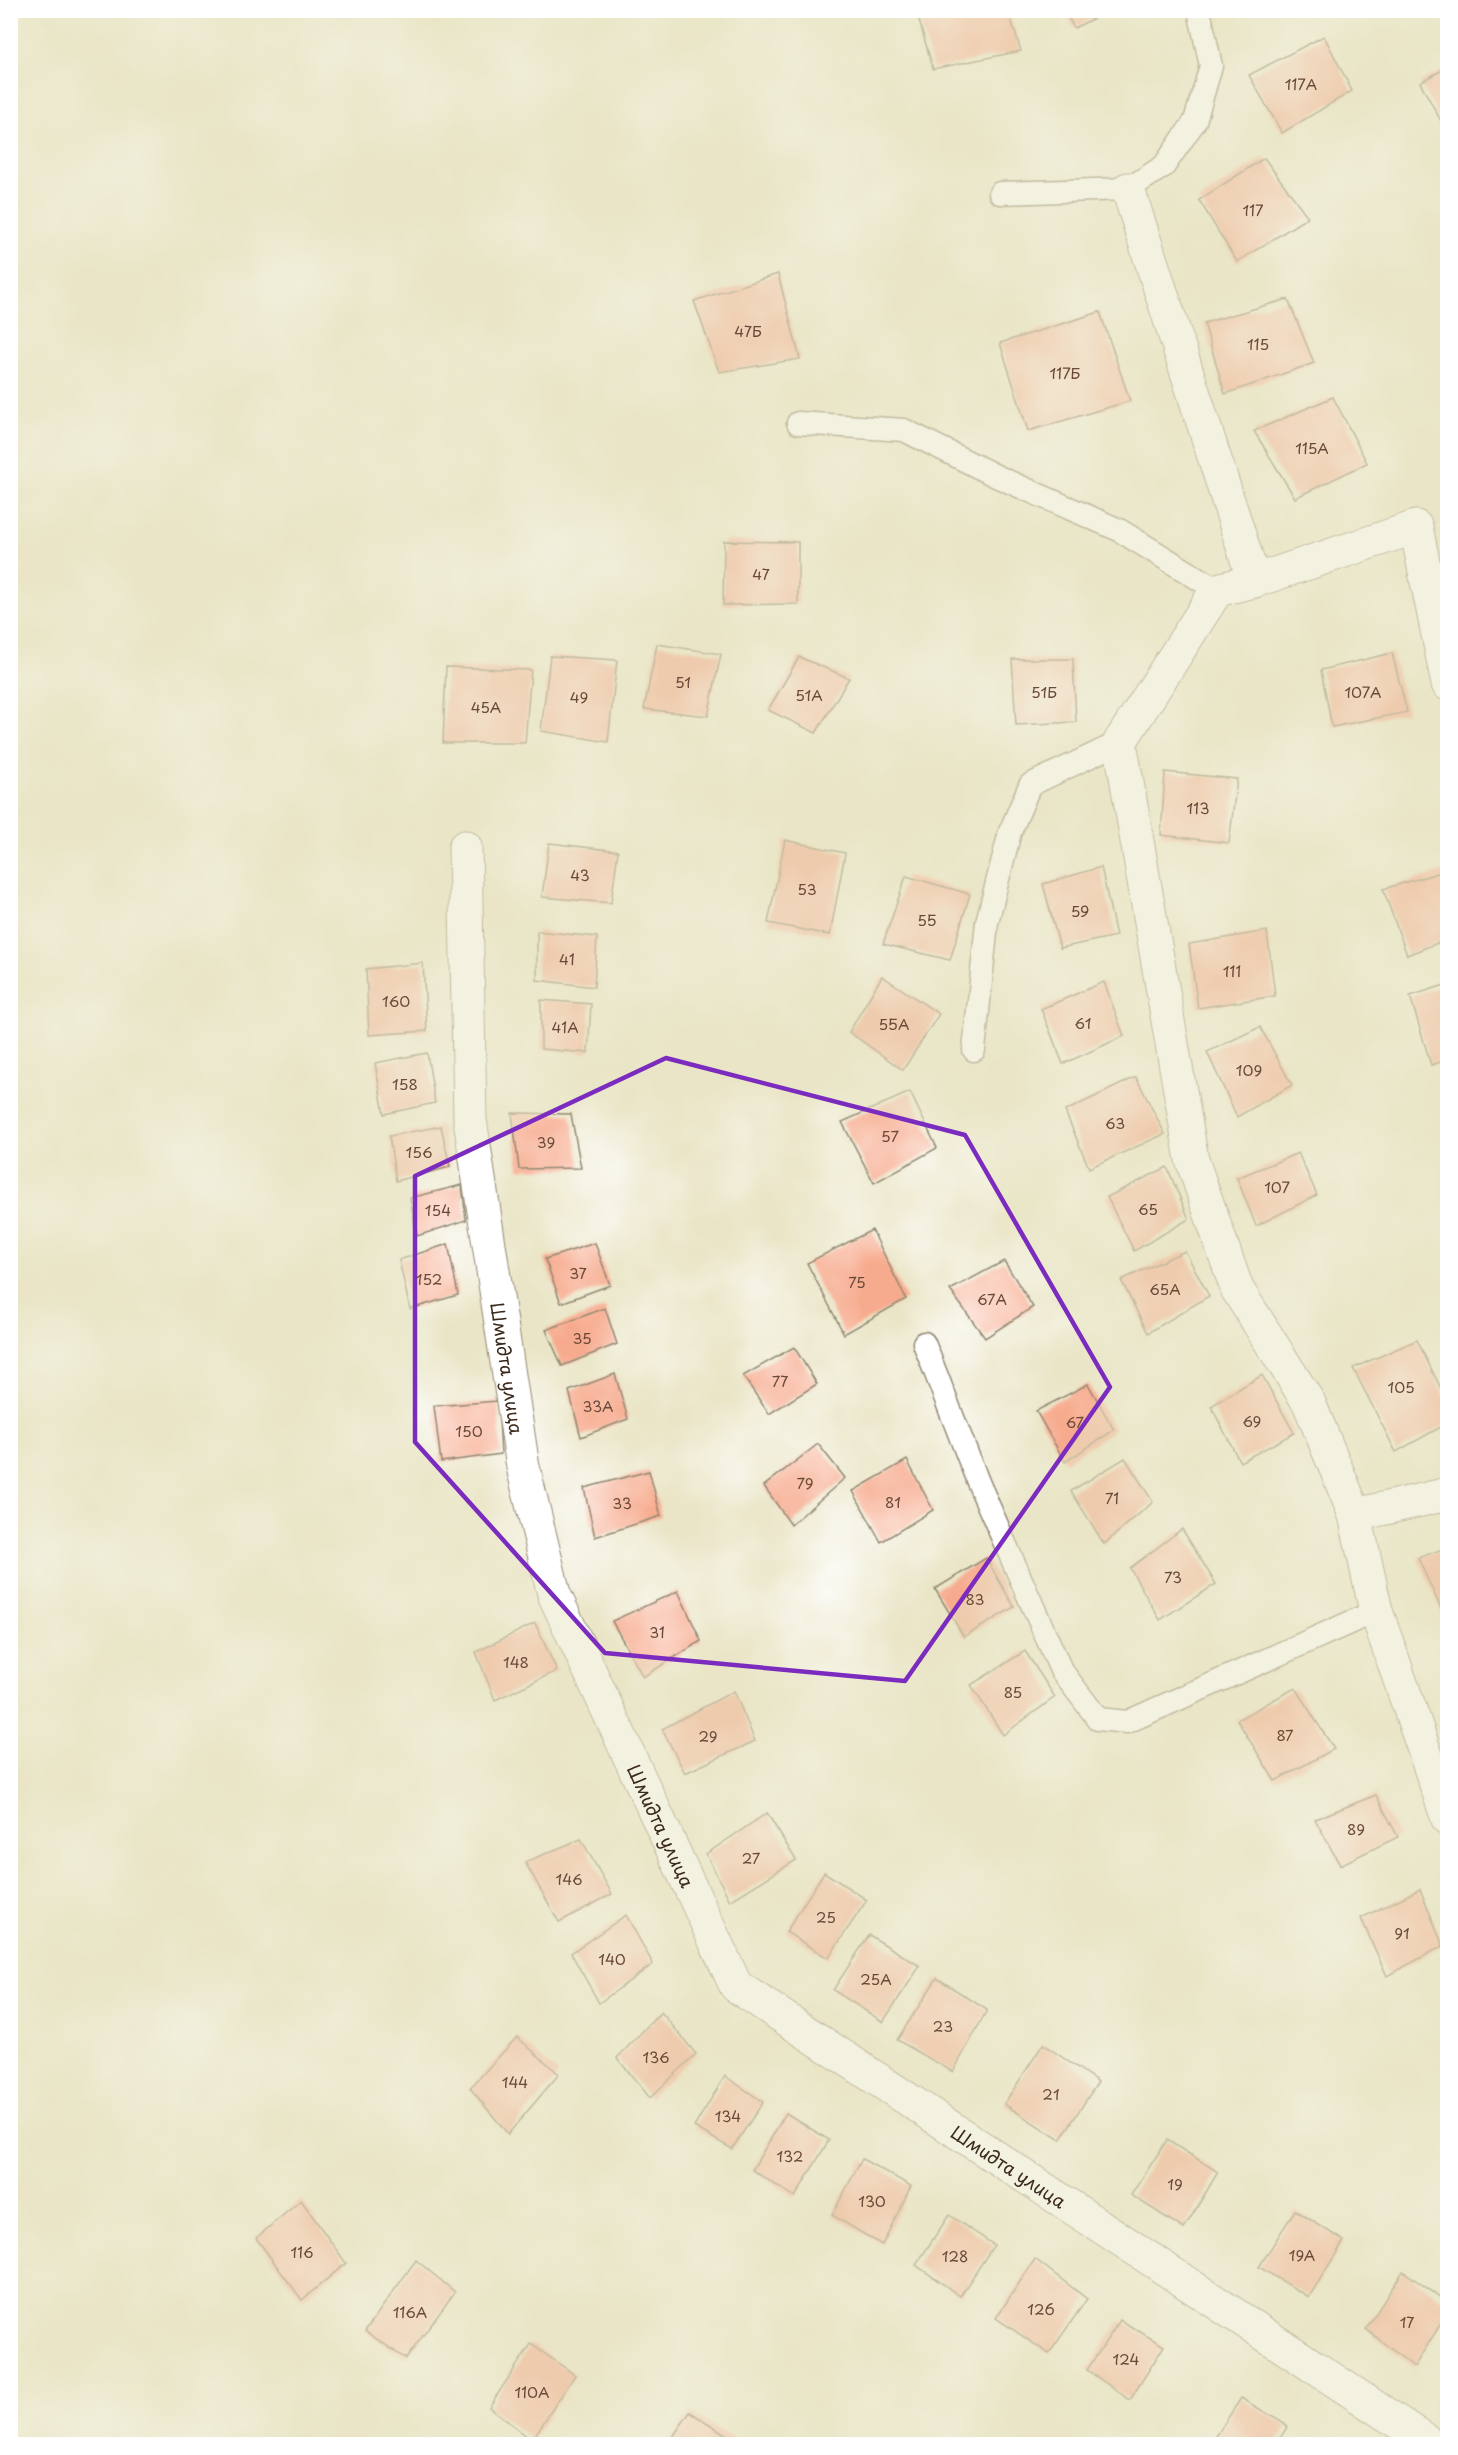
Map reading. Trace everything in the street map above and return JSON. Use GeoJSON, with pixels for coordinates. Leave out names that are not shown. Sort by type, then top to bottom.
{"type":"FeatureCollection","features":[{"type":"Feature","properties":{"kind":"street"},"geometry":{"type":"LineString","coordinates":[[1128,189],[1254,581]]}},
{"type":"Feature","properties":{"kind":"street"},"geometry":{"type":"LineString","coordinates":[[1448,684],[1416,527],[1254,581],[1217,590],[1120,742],[1192,1160],[1237,1289],[1309,1404],[1355,1515],[1376,1611],[1448,1819]]}},
{"type":"Feature","properties":{"kind":"street","name":"Шмидта улица"},"geometry":{"type":"LineString","coordinates":[[465,847],[470,1120],[526,1479],[554,1594],[736,1986],[1431,2445]]}},
{"type":"Feature","properties":{"kind":"street"},"geometry":{"type":"LineString","coordinates":[[1355,1515],[1448,1494]]}},
{"type":"Feature","properties":{"kind":"lane"},"geometry":{"type":"LineString","coordinates":[[1000,193],[1128,189],[1164,166],[1195,121],[1211,66],[1199,10]]}},
{"type":"Feature","properties":{"kind":"lane"},"geometry":{"type":"LineString","coordinates":[[798,423],[904,430],[996,476],[1119,530],[1217,590]]}},
{"type":"Feature","properties":{"kind":"lane"},"geometry":{"type":"LineString","coordinates":[[974,1050],[987,922],[1010,832],[1030,785],[1120,742]]}},
{"type":"Feature","properties":{"kind":"lane"},"geometry":{"type":"LineString","coordinates":[[924,1343],[978,1482],[1061,1670],[1098,1719],[1127,1722],[1376,1611]]}},
{"type":"Feature","properties":{"kind":"highlighted area"},"geometry":{"type":"Polygon","coordinates":[[[666,1058],[965,1135],[1110,1387],[905,1681],[605,1653],[415,1442],[415,1176],[666,1058]]]}},
{"type":"Feature","properties":{"kind":"building"},"geometry":{"type":"Polygon","coordinates":[[[916,10],[1008,10],[1021,51],[933,69],[916,10]]]}},
{"type":"Feature","properties":{"kind":"building"},"geometry":{"type":"Polygon","coordinates":[[[1064,10],[1111,10],[1074,28],[1064,10]]]}},
{"type":"Feature","properties":{"kind":"building"},"geometry":{"type":"Polygon","coordinates":[[[1324,36],[1352,91],[1282,133],[1249,75],[1324,36]]]}},
{"type":"Feature","properties":{"kind":"building"},"geometry":{"type":"Polygon","coordinates":[[[1448,67],[1448,134],[1420,82],[1448,67]]]}},
{"type":"Feature","properties":{"kind":"building"},"geometry":{"type":"Polygon","coordinates":[[[1264,158],[1308,217],[1237,262],[1199,200],[1264,158]]]}},
{"type":"Feature","properties":{"kind":"building"},"geometry":{"type":"Polygon","coordinates":[[[778,274],[800,359],[719,372],[694,301],[778,274]]]}},
{"type":"Feature","properties":{"kind":"building"},"geometry":{"type":"Polygon","coordinates":[[[1288,299],[1314,363],[1225,394],[1204,323],[1288,299]]]}},
{"type":"Feature","properties":{"kind":"building"},"geometry":{"type":"Polygon","coordinates":[[[1100,312],[1130,401],[1028,431],[1000,343],[1100,312]]]}},
{"type":"Feature","properties":{"kind":"building"},"geometry":{"type":"Polygon","coordinates":[[[1333,397],[1367,463],[1295,498],[1254,431],[1333,397]]]}},
{"type":"Feature","properties":{"kind":"building"},"geometry":{"type":"Polygon","coordinates":[[[724,541],[798,542],[798,604],[723,605],[724,541]]]}},
{"type":"Feature","properties":{"kind":"building"},"geometry":{"type":"Polygon","coordinates":[[[657,644],[721,654],[708,716],[644,709],[657,644]]]}},
{"type":"Feature","properties":{"kind":"building"},"geometry":{"type":"Polygon","coordinates":[[[1392,653],[1407,712],[1332,727],[1321,670],[1392,653]]]}},
{"type":"Feature","properties":{"kind":"building"},"geometry":{"type":"Polygon","coordinates":[[[550,656],[617,660],[608,742],[541,731],[550,656]]]}},
{"type":"Feature","properties":{"kind":"building"},"geometry":{"type":"Polygon","coordinates":[[[799,657],[849,678],[816,733],[768,710],[799,657]]]}},
{"type":"Feature","properties":{"kind":"building"},"geometry":{"type":"Polygon","coordinates":[[[1012,659],[1073,659],[1076,722],[1016,725],[1012,659]]]}},
{"type":"Feature","properties":{"kind":"building"},"geometry":{"type":"Polygon","coordinates":[[[446,667],[531,670],[525,743],[443,743],[446,667]]]}},
{"type":"Feature","properties":{"kind":"building"},"geometry":{"type":"Polygon","coordinates":[[[1165,772],[1237,779],[1229,843],[1161,835],[1165,772]]]}},
{"type":"Feature","properties":{"kind":"building"},"geometry":{"type":"Polygon","coordinates":[[[785,840],[845,853],[830,935],[768,923],[785,840]]]}},
{"type":"Feature","properties":{"kind":"building"},"geometry":{"type":"Polygon","coordinates":[[[549,843],[618,851],[611,903],[542,897],[549,843]]]}},
{"type":"Feature","properties":{"kind":"building"},"geometry":{"type":"Polygon","coordinates":[[[1101,867],[1116,936],[1060,948],[1043,884],[1101,867]]]}},
{"type":"Feature","properties":{"kind":"building"},"geometry":{"type":"Polygon","coordinates":[[[1448,870],[1448,939],[1407,955],[1383,889],[1448,870]]]}},
{"type":"Feature","properties":{"kind":"building"},"geometry":{"type":"Polygon","coordinates":[[[906,876],[970,894],[950,960],[883,944],[906,876]]]}},
{"type":"Feature","properties":{"kind":"building"},"geometry":{"type":"Polygon","coordinates":[[[537,931],[597,937],[594,987],[537,980],[537,931]]]}},
{"type":"Feature","properties":{"kind":"building"},"geometry":{"type":"Polygon","coordinates":[[[1267,931],[1275,996],[1198,1008],[1189,944],[1267,931]]]}},
{"type":"Feature","properties":{"kind":"building"},"geometry":{"type":"Polygon","coordinates":[[[423,963],[427,1031],[369,1035],[366,969],[423,963]]]}},
{"type":"Feature","properties":{"kind":"building"},"geometry":{"type":"Polygon","coordinates":[[[882,976],[939,1014],[903,1070],[849,1032],[882,976]]]}},
{"type":"Feature","properties":{"kind":"building"},"geometry":{"type":"Polygon","coordinates":[[[1104,982],[1124,1036],[1063,1064],[1041,1009],[1104,982]]]}},
{"type":"Feature","properties":{"kind":"building"},"geometry":{"type":"Polygon","coordinates":[[[1448,984],[1448,1060],[1431,1065],[1410,996],[1448,984]]]}},
{"type":"Feature","properties":{"kind":"building"},"geometry":{"type":"Polygon","coordinates":[[[541,1000],[591,1004],[588,1053],[541,1049],[541,1000]]]}},
{"type":"Feature","properties":{"kind":"building"},"geometry":{"type":"Polygon","coordinates":[[[1260,1027],[1292,1085],[1237,1117],[1207,1052],[1260,1027]]]}},
{"type":"Feature","properties":{"kind":"building"},"geometry":{"type":"Polygon","coordinates":[[[427,1053],[435,1103],[384,1114],[375,1063],[427,1053]]]}},
{"type":"Feature","properties":{"kind":"building"},"geometry":{"type":"Polygon","coordinates":[[[1136,1077],[1165,1134],[1089,1168],[1065,1111],[1136,1077]]]}},
{"type":"Feature","properties":{"kind":"building"},"geometry":{"type":"Polygon","coordinates":[[[910,1092],[937,1148],[874,1183],[842,1122],[910,1092]]]}},
{"type":"Feature","properties":{"kind":"building"},"geometry":{"type":"Polygon","coordinates":[[[512,1113],[571,1114],[581,1168],[519,1169],[512,1113]]]}},
{"type":"Feature","properties":{"kind":"building"},"geometry":{"type":"Polygon","coordinates":[[[441,1126],[450,1167],[396,1181],[389,1136],[441,1126]]]}},
{"type":"Feature","properties":{"kind":"building"},"geometry":{"type":"Polygon","coordinates":[[[1298,1153],[1317,1195],[1256,1226],[1237,1178],[1298,1153]]]}},
{"type":"Feature","properties":{"kind":"building"},"geometry":{"type":"Polygon","coordinates":[[[1167,1167],[1189,1219],[1134,1251],[1107,1197],[1167,1167]]]}},
{"type":"Feature","properties":{"kind":"building"},"geometry":{"type":"Polygon","coordinates":[[[462,1185],[466,1220],[417,1236],[410,1198],[462,1185]]]}},
{"type":"Feature","properties":{"kind":"building"},"geometry":{"type":"Polygon","coordinates":[[[872,1230],[906,1299],[844,1334],[807,1263],[872,1230]]]}},
{"type":"Feature","properties":{"kind":"building"},"geometry":{"type":"Polygon","coordinates":[[[595,1243],[610,1285],[561,1303],[545,1259],[595,1243]]]}},
{"type":"Feature","properties":{"kind":"building"},"geometry":{"type":"Polygon","coordinates":[[[448,1244],[458,1295],[410,1309],[399,1260],[448,1244]]]}},
{"type":"Feature","properties":{"kind":"building"},"geometry":{"type":"Polygon","coordinates":[[[1185,1251],[1209,1296],[1148,1333],[1121,1280],[1185,1251]]]}},
{"type":"Feature","properties":{"kind":"building"},"geometry":{"type":"Polygon","coordinates":[[[1004,1261],[1033,1307],[985,1338],[950,1290],[1004,1261]]]}},
{"type":"Feature","properties":{"kind":"building"},"geometry":{"type":"Polygon","coordinates":[[[605,1308],[617,1344],[562,1366],[546,1330],[605,1308]]]}},
{"type":"Feature","properties":{"kind":"building"},"geometry":{"type":"Polygon","coordinates":[[[1417,1340],[1448,1403],[1448,1423],[1396,1452],[1353,1368],[1417,1340]]]}},
{"type":"Feature","properties":{"kind":"building"},"geometry":{"type":"Polygon","coordinates":[[[794,1347],[817,1384],[769,1414],[743,1376],[794,1347]]]}},
{"type":"Feature","properties":{"kind":"building"},"geometry":{"type":"Polygon","coordinates":[[[615,1374],[628,1419],[581,1437],[569,1391],[615,1374]]]}},
{"type":"Feature","properties":{"kind":"building"},"geometry":{"type":"Polygon","coordinates":[[[1262,1375],[1294,1433],[1240,1462],[1211,1406],[1262,1375]]]}},
{"type":"Feature","properties":{"kind":"building"},"geometry":{"type":"Polygon","coordinates":[[[1088,1384],[1114,1430],[1065,1462],[1036,1411],[1088,1384]]]}},
{"type":"Feature","properties":{"kind":"building"},"geometry":{"type":"Polygon","coordinates":[[[498,1401],[501,1454],[441,1462],[434,1406],[498,1401]]]}},
{"type":"Feature","properties":{"kind":"building"},"geometry":{"type":"Polygon","coordinates":[[[818,1444],[845,1478],[791,1525],[764,1486],[818,1444]]]}},
{"type":"Feature","properties":{"kind":"building"},"geometry":{"type":"Polygon","coordinates":[[[1125,1458],[1153,1502],[1104,1544],[1071,1491],[1125,1458]]]}},
{"type":"Feature","properties":{"kind":"building"},"geometry":{"type":"Polygon","coordinates":[[[907,1460],[933,1510],[881,1542],[853,1491],[907,1460]]]}},
{"type":"Feature","properties":{"kind":"building"},"geometry":{"type":"Polygon","coordinates":[[[649,1471],[661,1516],[595,1537],[584,1488],[649,1471]]]}},
{"type":"Feature","properties":{"kind":"building"},"geometry":{"type":"Polygon","coordinates":[[[1182,1529],[1216,1584],[1160,1620],[1130,1568],[1182,1529]]]}},
{"type":"Feature","properties":{"kind":"building"},"geometry":{"type":"Polygon","coordinates":[[[1448,1547],[1448,1624],[1418,1558],[1448,1547]]]}},
{"type":"Feature","properties":{"kind":"building"},"geometry":{"type":"Polygon","coordinates":[[[986,1558],[1014,1607],[964,1637],[935,1589],[986,1558]]]}},
{"type":"Feature","properties":{"kind":"building"},"geometry":{"type":"Polygon","coordinates":[[[678,1591],[701,1641],[643,1677],[612,1621],[678,1591]]]}},
{"type":"Feature","properties":{"kind":"building"},"geometry":{"type":"Polygon","coordinates":[[[535,1623],[557,1671],[495,1700],[476,1652],[535,1623]]]}},
{"type":"Feature","properties":{"kind":"building"},"geometry":{"type":"Polygon","coordinates":[[[1025,1651],[1055,1697],[1003,1735],[971,1685],[1025,1651]]]}},
{"type":"Feature","properties":{"kind":"building"},"geometry":{"type":"Polygon","coordinates":[[[1295,1688],[1334,1749],[1275,1781],[1237,1720],[1295,1688]]]}},
{"type":"Feature","properties":{"kind":"building"},"geometry":{"type":"Polygon","coordinates":[[[734,1691],[755,1741],[685,1773],[662,1729],[734,1691]]]}},
{"type":"Feature","properties":{"kind":"building"},"geometry":{"type":"Polygon","coordinates":[[[1376,1795],[1398,1837],[1340,1865],[1315,1819],[1376,1795]]]}},
{"type":"Feature","properties":{"kind":"building"},"geometry":{"type":"Polygon","coordinates":[[[767,1813],[796,1860],[730,1901],[706,1854],[767,1813]]]}},
{"type":"Feature","properties":{"kind":"building"},"geometry":{"type":"Polygon","coordinates":[[[581,1839],[612,1894],[559,1922],[525,1862],[581,1839]]]}},
{"type":"Feature","properties":{"kind":"building"},"geometry":{"type":"Polygon","coordinates":[[[824,1872],[867,1900],[828,1958],[786,1932],[824,1872]]]}},
{"type":"Feature","properties":{"kind":"building"},"geometry":{"type":"Polygon","coordinates":[[[1420,1889],[1443,1946],[1387,1976],[1361,1918],[1420,1889]]]}},
{"type":"Feature","properties":{"kind":"building"},"geometry":{"type":"Polygon","coordinates":[[[626,1915],[653,1964],[599,2003],[571,1953],[626,1915]]]}},
{"type":"Feature","properties":{"kind":"building"},"geometry":{"type":"Polygon","coordinates":[[[869,1935],[920,1966],[883,2022],[833,1990],[869,1935]]]}},
{"type":"Feature","properties":{"kind":"building"},"geometry":{"type":"Polygon","coordinates":[[[937,1978],[987,2010],[953,2072],[897,2040],[937,1978]]]}},
{"type":"Feature","properties":{"kind":"building"},"geometry":{"type":"Polygon","coordinates":[[[661,2012],[696,2054],[650,2098],[617,2058],[661,2012]]]}},
{"type":"Feature","properties":{"kind":"building"},"geometry":{"type":"Polygon","coordinates":[[[517,2037],[559,2074],[508,2134],[470,2088],[517,2037]]]}},
{"type":"Feature","properties":{"kind":"building"},"geometry":{"type":"Polygon","coordinates":[[[1043,2044],[1098,2082],[1060,2140],[1004,2104],[1043,2044]]]}},
{"type":"Feature","properties":{"kind":"building"},"geometry":{"type":"Polygon","coordinates":[[[725,2076],[763,2102],[732,2149],[694,2127],[725,2076]]]}},
{"type":"Feature","properties":{"kind":"building"},"geometry":{"type":"Polygon","coordinates":[[[786,2113],[829,2140],[795,2197],[752,2170],[786,2113]]]}},
{"type":"Feature","properties":{"kind":"building"},"geometry":{"type":"Polygon","coordinates":[[[1167,2140],[1218,2172],[1184,2229],[1131,2195],[1167,2140]]]}},
{"type":"Feature","properties":{"kind":"building"},"geometry":{"type":"Polygon","coordinates":[[[862,2159],[911,2186],[882,2245],[832,2215],[862,2159]]]}},
{"type":"Feature","properties":{"kind":"building"},"geometry":{"type":"Polygon","coordinates":[[[301,2200],[346,2263],[302,2300],[256,2238],[301,2200]]]}},
{"type":"Feature","properties":{"kind":"building"},"geometry":{"type":"Polygon","coordinates":[[[1295,2210],[1344,2241],[1309,2297],[1259,2267],[1295,2210]]]}},
{"type":"Feature","properties":{"kind":"building"},"geometry":{"type":"Polygon","coordinates":[[[949,2215],[994,2245],[960,2296],[916,2265],[949,2215]]]}},
{"type":"Feature","properties":{"kind":"building"},"geometry":{"type":"Polygon","coordinates":[[[1035,2259],[1087,2299],[1049,2354],[996,2318],[1035,2259]]]}},
{"type":"Feature","properties":{"kind":"building"},"geometry":{"type":"Polygon","coordinates":[[[416,2260],[455,2292],[406,2359],[365,2331],[416,2260]]]}},
{"type":"Feature","properties":{"kind":"building"},"geometry":{"type":"Polygon","coordinates":[[[1403,2271],[1448,2303],[1448,2312],[1414,2367],[1366,2329],[1403,2271]]]}},
{"type":"Feature","properties":{"kind":"building"},"geometry":{"type":"Polygon","coordinates":[[[1120,2320],[1164,2346],[1130,2400],[1087,2370],[1120,2320]]]}},
{"type":"Feature","properties":{"kind":"building"},"geometry":{"type":"Polygon","coordinates":[[[531,2344],[575,2375],[532,2440],[489,2407],[531,2344]]]}},
{"type":"Feature","properties":{"kind":"building"},"geometry":{"type":"Polygon","coordinates":[[[1241,2398],[1288,2426],[1276,2444],[1211,2444],[1241,2398]]]}},
{"type":"Feature","properties":{"kind":"building"},"geometry":{"type":"Polygon","coordinates":[[[690,2412],[737,2441],[735,2444],[668,2444],[690,2412]]]}}]}
